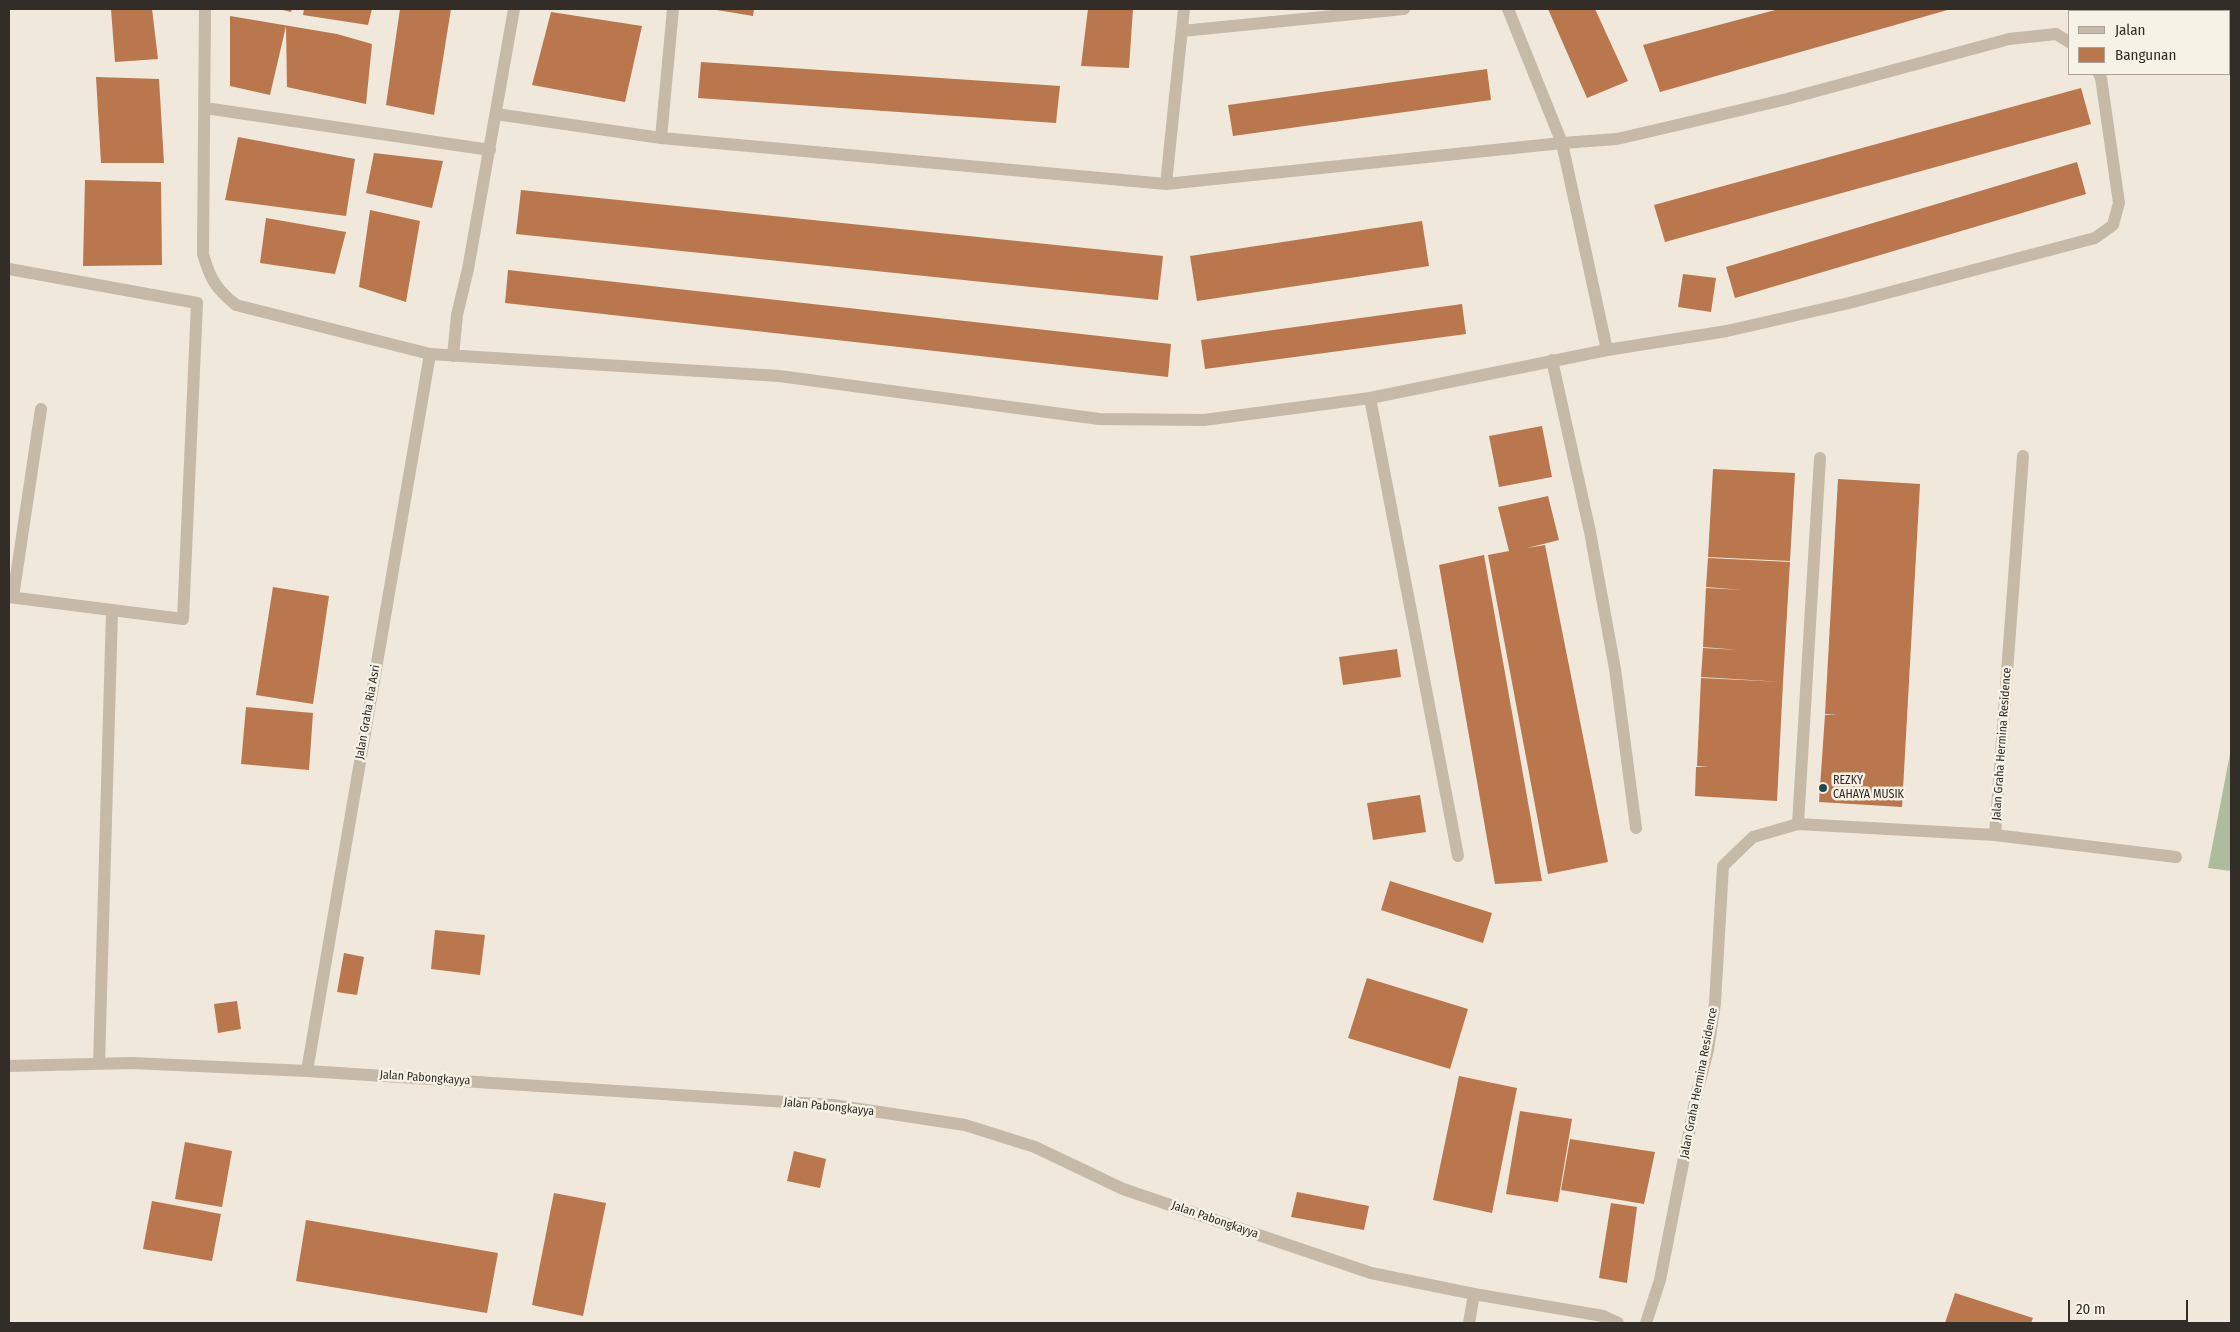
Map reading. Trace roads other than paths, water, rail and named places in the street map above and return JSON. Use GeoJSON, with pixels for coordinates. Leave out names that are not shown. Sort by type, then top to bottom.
{"type":"FeatureCollection","features":[{"type":"Feature","properties":{"kind":"street"},"geometry":{"type":"LineString","coordinates":[[205,9],[203,254],[208,273],[219,291],[236,305],[430,354],[779,376],[1099,419],[1204,420],[1370,398],[1552,360],[1746,326],[1859,300],[2095,238],[2113,225],[2119,203],[2102,78],[2100,75]]}},
{"type":"Feature","properties":{"kind":"street"},"geometry":{"type":"LineString","coordinates":[[453,356],[457,315],[468,269],[514,9]]}},
{"type":"Feature","properties":{"kind":"street"},"geometry":{"type":"LineString","coordinates":[[661,138],[673,9]]}},
{"type":"Feature","properties":{"kind":"street"},"geometry":{"type":"LineString","coordinates":[[1166,184],[1184,9]]}},
{"type":"Feature","properties":{"kind":"street"},"geometry":{"type":"LineString","coordinates":[[1182,31],[1404,9]]}},
{"type":"Feature","properties":{"kind":"street"},"geometry":{"type":"LineString","coordinates":[[1508,9],[1562,143],[1607,350]]}},
{"type":"Feature","properties":{"kind":"street"},"geometry":{"type":"LineString","coordinates":[[496,114],[661,138],[1166,184],[1616,139],[1787,99],[2009,38],[2056,34],[2068,41]]}},
{"type":"Feature","properties":{"kind":"street"},"geometry":{"type":"LineString","coordinates":[[205,108],[490,150]]}},
{"type":"Feature","properties":{"kind":"street"},"geometry":{"type":"LineString","coordinates":[[9,269],[197,303],[183,618],[11,597],[41,409]]}},
{"type":"Feature","properties":{"kind":"street","name":"Jalan Graha Ria Asri"},"geometry":{"type":"LineString","coordinates":[[307,1071],[430,354]]}},
{"type":"Feature","properties":{"kind":"street"},"geometry":{"type":"LineString","coordinates":[[1552,360],[1590,532],[1615,669],[1636,828]]}},
{"type":"Feature","properties":{"kind":"street"},"geometry":{"type":"LineString","coordinates":[[1370,398],[1458,856]]}},
{"type":"Feature","properties":{"kind":"street","name":"Jalan Graha Hermina Residence"},"geometry":{"type":"LineString","coordinates":[[1646,1323],[1660,1280],[1708,1050],[1714,1003],[1723,866],[1753,837],[1798,824],[1996,835],[2023,456]]}},
{"type":"Feature","properties":{"kind":"street"},"geometry":{"type":"LineString","coordinates":[[1798,824],[1820,458]]}},
{"type":"Feature","properties":{"kind":"street"},"geometry":{"type":"LineString","coordinates":[[99,1064],[112,610]]}},
{"type":"Feature","properties":{"kind":"street"},"geometry":{"type":"LineString","coordinates":[[1996,835],[2176,857]]}},
{"type":"Feature","properties":{"kind":"street","name":"Jalan Pabongkayya"},"geometry":{"type":"LineString","coordinates":[[9,1066],[132,1063],[307,1071],[833,1105],[965,1125],[1035,1147],[1123,1189],[1371,1273],[1474,1294],[1603,1316],[1618,1323]]}},
{"type":"Feature","properties":{"kind":"street"},"geometry":{"type":"LineString","coordinates":[[1469,1323],[1474,1294]]}},
{"type":"Feature","properties":{"kind":"place","name":"REZKY CAHAYA MUSIK"},"geometry":{"type":"Point","coordinates":[1823,788]}}]}
